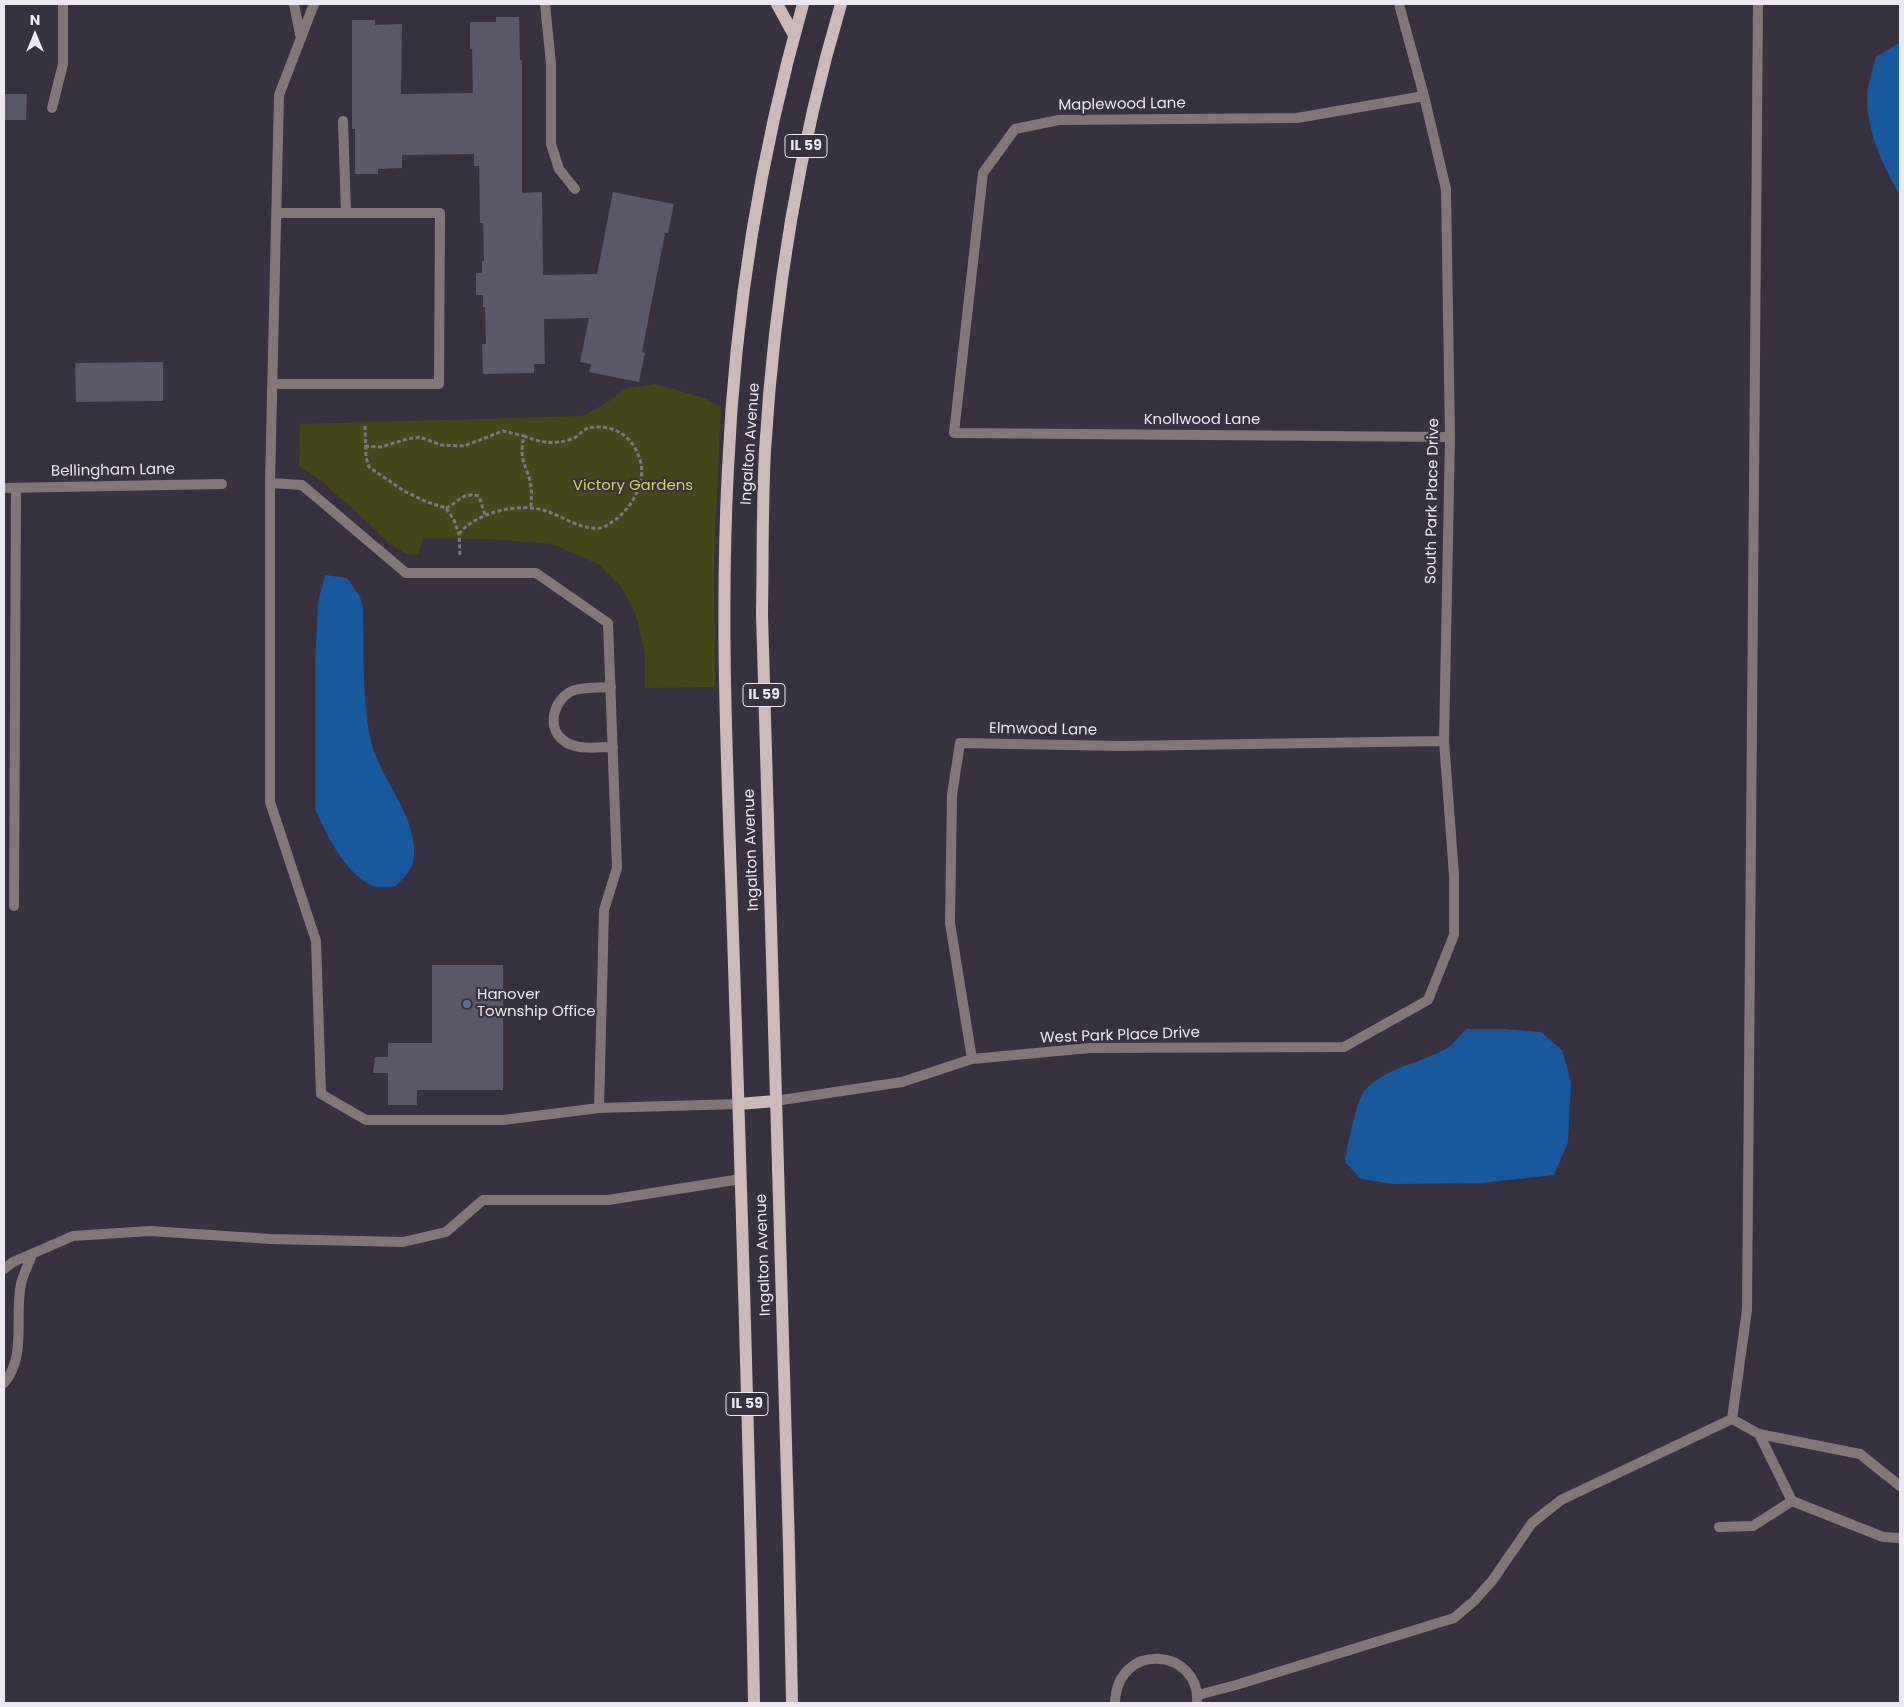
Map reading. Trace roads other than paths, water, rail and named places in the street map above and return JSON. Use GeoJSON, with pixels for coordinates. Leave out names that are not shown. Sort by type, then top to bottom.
{"type":"FeatureCollection","features":[{"type":"Feature","properties":{"kind":"main road"},"geometry":{"type":"LineString","coordinates":[[777,4],[794,35]]}},
{"type":"Feature","properties":{"kind":"main road","name":"Ingalton Avenue"},"geometry":{"type":"LineString","coordinates":[[754,1703],[726,690],[725,540],[734,378],[742,299],[758,197],[794,35],[803,4]]}},
{"type":"Feature","properties":{"kind":"main road","name":"Ingalton Avenue"},"geometry":{"type":"LineString","coordinates":[[792,1703],[789,1537],[762,614],[765,452],[775,337],[791,221],[809,132],[842,4]]}},
{"type":"Feature","properties":{"kind":"main road"},"geometry":{"type":"LineString","coordinates":[[738,1104],[775,1100]]}},
{"type":"Feature","properties":{"kind":"street"},"geometry":{"type":"LineString","coordinates":[[52,108],[63,64],[63,4]]}},
{"type":"Feature","properties":{"kind":"street"},"geometry":{"type":"LineString","coordinates":[[294,4],[301,40]]}},
{"type":"Feature","properties":{"kind":"street"},"geometry":{"type":"LineString","coordinates":[[314,4],[279,95],[270,483],[270,802],[316,941],[321,1094],[366,1120],[503,1120],[599,1108],[738,1104]]}},
{"type":"Feature","properties":{"kind":"street"},"geometry":{"type":"LineString","coordinates":[[544,4],[551,64],[551,144],[559,168],[575,189]]}},
{"type":"Feature","properties":{"kind":"street","name":"South Park Place Drive"},"geometry":{"type":"LineString","coordinates":[[1399,4],[1446,188],[1450,437],[1444,741],[1454,875],[1454,935],[1428,1000]]}},
{"type":"Feature","properties":{"kind":"street"},"geometry":{"type":"LineString","coordinates":[[1732,1419],[1747,1310],[1758,4]]}},
{"type":"Feature","properties":{"kind":"street","name":"Maplewood Lane"},"geometry":{"type":"LineString","coordinates":[[954,433],[983,172],[1015,129],[1059,120],[1297,118],[1424,96]]}},
{"type":"Feature","properties":{"kind":"street"},"geometry":{"type":"LineString","coordinates":[[343,121],[346,213]]}},
{"type":"Feature","properties":{"kind":"street"},"geometry":{"type":"LineString","coordinates":[[273,384],[440,384],[440,213],[277,213]]}},
{"type":"Feature","properties":{"kind":"street","name":"Knollwood Lane"},"geometry":{"type":"LineString","coordinates":[[954,433],[1450,437]]}},
{"type":"Feature","properties":{"kind":"street"},"geometry":{"type":"LineString","coordinates":[[270,483],[302,485],[406,573],[536,573],[608,623],[616,868],[604,910],[599,1108]]}},
{"type":"Feature","properties":{"kind":"street","name":"Bellingham Lane"},"geometry":{"type":"LineString","coordinates":[[4,488],[222,484]]}},
{"type":"Feature","properties":{"kind":"street"},"geometry":{"type":"LineString","coordinates":[[14,906],[16,488]]}},
{"type":"Feature","properties":{"kind":"street"},"geometry":{"type":"LineString","coordinates":[[610,687],[575,690],[560,699],[554,714],[555,729],[562,740],[579,747],[612,747]]}},
{"type":"Feature","properties":{"kind":"street","name":"Elmwood Lane"},"geometry":{"type":"LineString","coordinates":[[972,1059],[950,923],[952,795],[960,743],[1121,746],[1444,741]]}},
{"type":"Feature","properties":{"kind":"street","name":"West Park Place Drive"},"geometry":{"type":"LineString","coordinates":[[775,1100],[902,1082],[972,1059],[1090,1048],[1344,1047],[1428,1000]]}},
{"type":"Feature","properties":{"kind":"street"},"geometry":{"type":"LineString","coordinates":[[4,1269],[13,1262],[73,1236],[150,1231],[271,1239],[403,1242],[446,1232],[483,1200],[608,1200],[741,1179]]}},
{"type":"Feature","properties":{"kind":"street"},"geometry":{"type":"LineString","coordinates":[[4,1383],[12,1374],[18,1349],[21,1284],[32,1254]]}},
{"type":"Feature","properties":{"kind":"street"},"geometry":{"type":"LineString","coordinates":[[1732,1419],[1759,1434],[1860,1454],[1900,1486]]}},
{"type":"Feature","properties":{"kind":"street"},"geometry":{"type":"LineString","coordinates":[[1115,1703],[1115,1692],[1120,1680],[1128,1669],[1138,1662],[1151,1658],[1164,1659],[1176,1663],[1182,1668],[1194,1682],[1197,1699],[1236,1685],[1454,1618],[1474,1601],[1492,1581],[1532,1522],[1561,1500],[1732,1419]]}},
{"type":"Feature","properties":{"kind":"street"},"geometry":{"type":"LineString","coordinates":[[1759,1434],[1792,1501],[1883,1536],[1900,1538]]}},
{"type":"Feature","properties":{"kind":"street"},"geometry":{"type":"LineString","coordinates":[[1719,1527],[1753,1526],[1792,1501]]}},
{"type":"Feature","properties":{"kind":"water"},"geometry":{"type":"Polygon","coordinates":[[[1900,42],[1900,195],[1888,174],[1873,137],[1867,94],[1876,57],[1900,42]]]}},
{"type":"Feature","properties":{"kind":"water"},"geometry":{"type":"Polygon","coordinates":[[[325,575],[347,578],[360,597],[363,608],[366,710],[371,741],[381,768],[407,819],[414,847],[412,865],[396,886],[373,886],[363,881],[354,873],[331,841],[315,808],[315,666],[318,602],[325,575]]]}},
{"type":"Feature","properties":{"kind":"water"},"geometry":{"type":"Polygon","coordinates":[[[1466,1029],[1504,1029],[1541,1032],[1562,1050],[1571,1082],[1568,1142],[1554,1175],[1481,1183],[1394,1184],[1361,1179],[1345,1162],[1355,1115],[1364,1091],[1372,1083],[1392,1071],[1447,1048],[1466,1029]]]}},
{"type":"Feature","properties":{"kind":"place","name":"Hanover Township Office"},"geometry":{"type":"Point","coordinates":[467,1004]}},
{"type":"Feature","properties":{"kind":"park label","name":"Victory Gardens"},"geometry":{"type":"Point","coordinates":[633,486]}}]}
